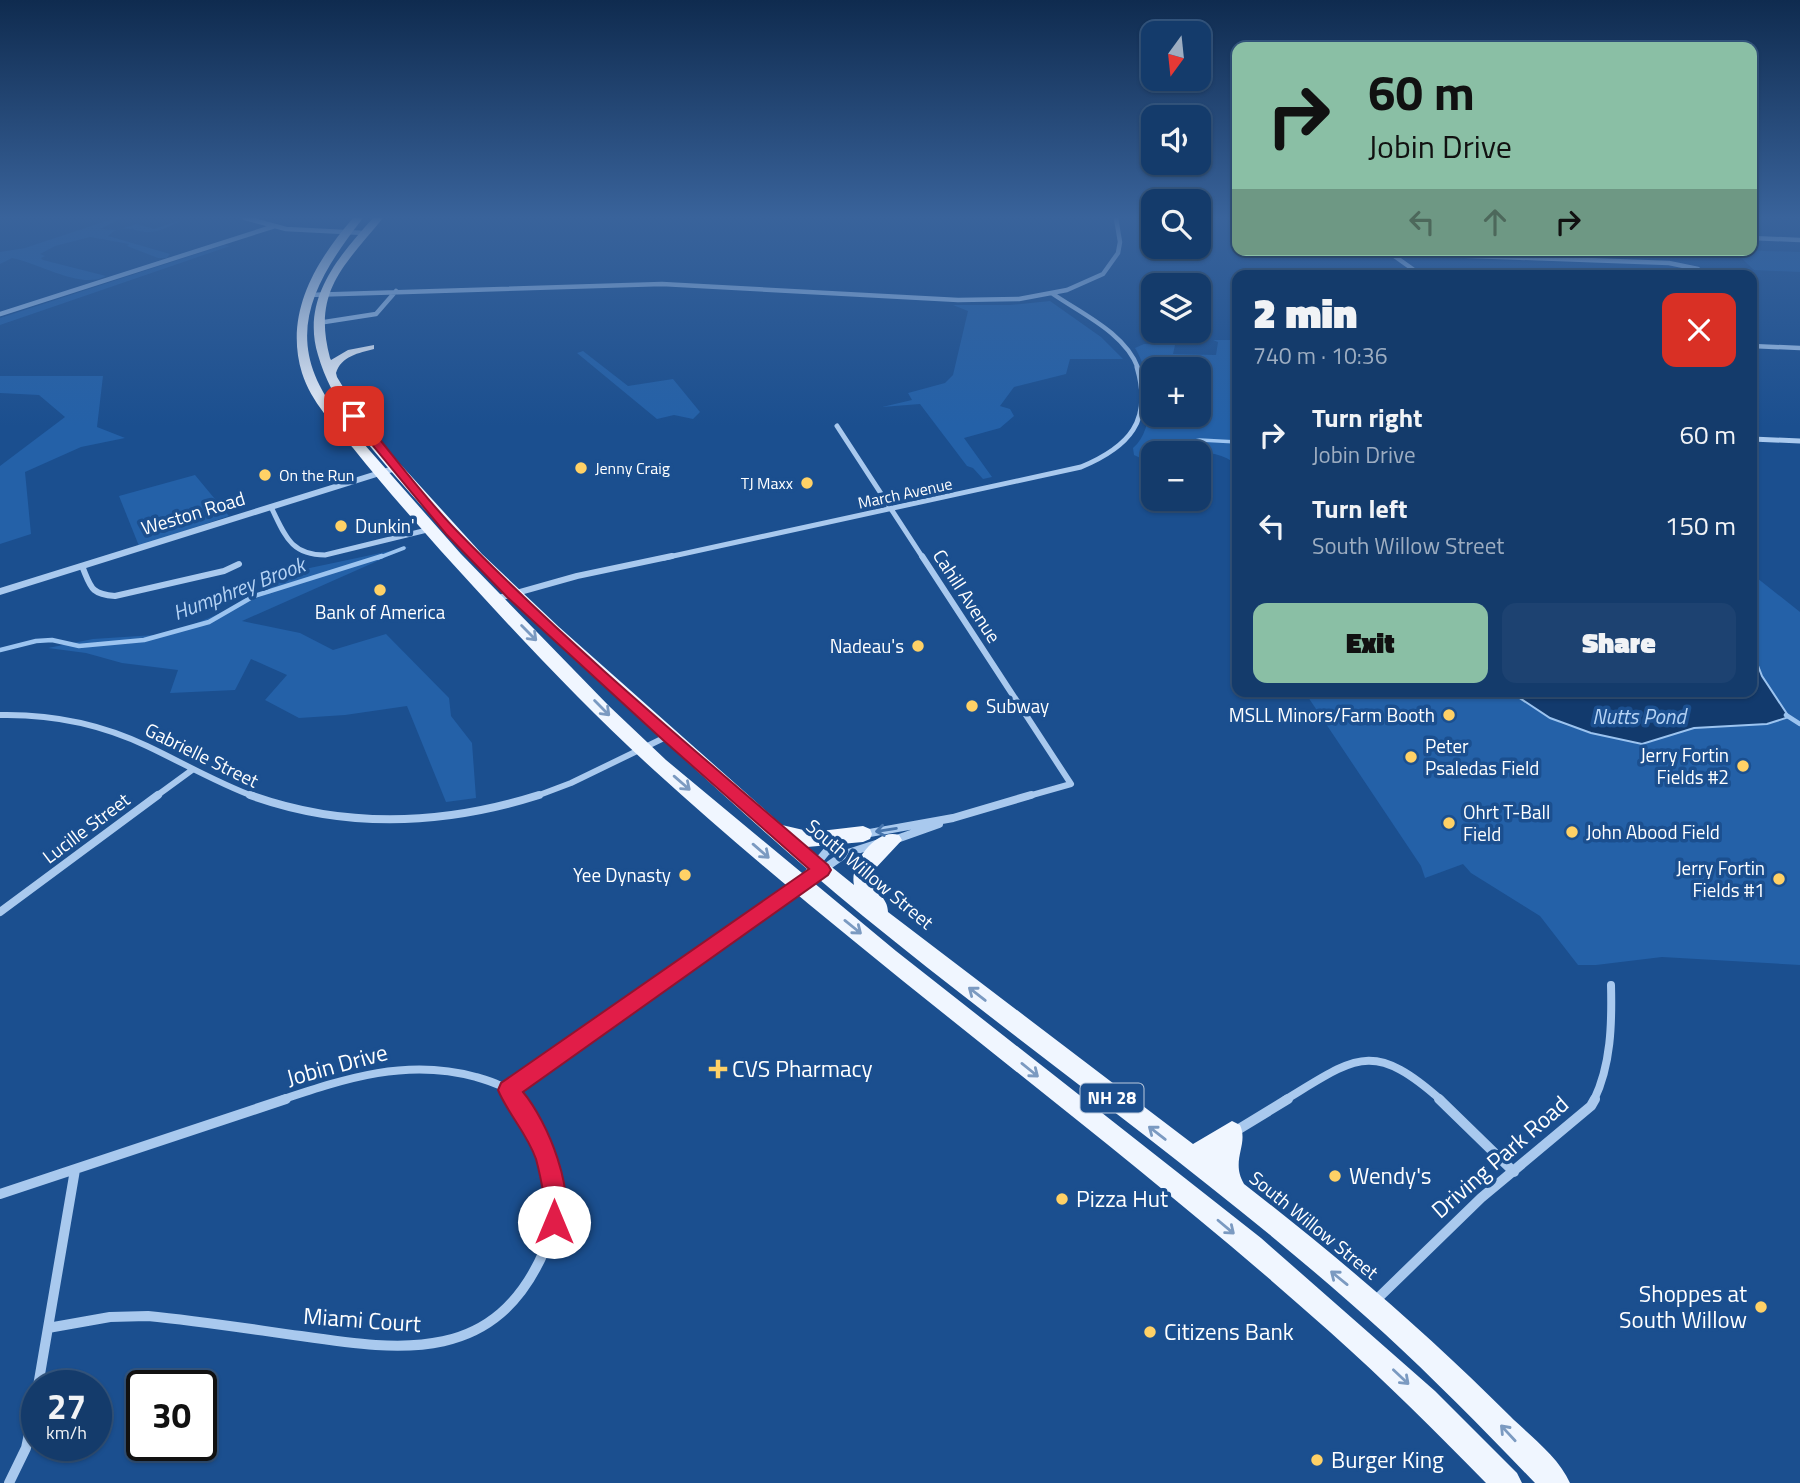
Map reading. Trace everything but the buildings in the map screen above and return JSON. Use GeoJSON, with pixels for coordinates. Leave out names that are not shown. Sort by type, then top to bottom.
{"type":"FeatureCollection","features":[{"type":"Feature","properties":{"kind":"main road","name":"South Willow Street"},"geometry":{"type":"LineString","coordinates":[[311,287],[301,331],[309,374],[339,424],[427,530],[641,747],[799,885],[1496,1420],[1555,1483]]}},
{"type":"Feature","properties":{"kind":"main road","name":"South Willow Street"},"geometry":{"type":"LineString","coordinates":[[327,287],[318,324],[319,340],[330,373],[354,416],[450,532],[512,594],[668,736],[819,867],[1251,1207],[1361,1318],[1507,1483]]}},
{"type":"Feature","properties":{"kind":"main road"},"geometry":{"type":"LineString","coordinates":[[319,340],[330,346],[366,345],[338,359],[331,366],[330,373]]}},
{"type":"Feature","properties":{"kind":"main road"},"geometry":{"type":"LineString","coordinates":[[765,821],[800,840],[863,834]]}},
{"type":"Feature","properties":{"kind":"main road"},"geometry":{"type":"LineString","coordinates":[[892,840],[866,861],[862,883],[872,902],[916,946]]}},
{"type":"Feature","properties":{"kind":"main road"},"geometry":{"type":"LineString","coordinates":[[1191,1159],[1232,1133]]}},
{"type":"Feature","properties":{"kind":"main road"},"geometry":{"type":"LineString","coordinates":[[1232,1133],[1225,1161],[1225,1177],[1251,1207]]}},
{"type":"Feature","properties":{"kind":"street"},"geometry":{"type":"LineString","coordinates":[[0,314],[84,287]]}},
{"type":"Feature","properties":{"kind":"street"},"geometry":{"type":"LineString","coordinates":[[307,295],[540,287]]}},
{"type":"Feature","properties":{"kind":"street"},"geometry":{"type":"LineString","coordinates":[[725,287],[976,300],[1019,299],[1076,287]]}},
{"type":"Feature","properties":{"kind":"street"},"geometry":{"type":"LineString","coordinates":[[318,324],[376,314],[383,310],[396,291]]}},
{"type":"Feature","properties":{"kind":"street","name":"March Avenue"},"geometry":{"type":"LineString","coordinates":[[495,599],[577,576],[1075,470],[1101,459],[1127,440],[1141,419],[1143,397],[1133,356],[1115,338],[1053,294]]}},
{"type":"Feature","properties":{"kind":"street"},"geometry":{"type":"LineString","coordinates":[[1757,346],[1800,348]]}},
{"type":"Feature","properties":{"kind":"street","name":"Cahill Avenue"},"geometry":{"type":"LineString","coordinates":[[837,426],[1070,784],[953,818]]}},
{"type":"Feature","properties":{"kind":"street"},"geometry":{"type":"LineString","coordinates":[[1757,439],[1800,441]]}},
{"type":"Feature","properties":{"kind":"street","name":"Weston Road"},"geometry":{"type":"LineString","coordinates":[[0,592],[396,468]]}},
{"type":"Feature","properties":{"kind":"street"},"geometry":{"type":"LineString","coordinates":[[271,507],[298,552],[309,556],[325,555],[427,530]]}},
{"type":"Feature","properties":{"kind":"street"},"geometry":{"type":"LineString","coordinates":[[82,566],[92,590],[101,595],[115,596],[224,571],[239,564]]}},
{"type":"Feature","properties":{"kind":"street","name":"Gabrielle Street"},"geometry":{"type":"LineString","coordinates":[[0,715],[50,716],[117,733],[251,798],[277,806],[337,817],[402,820],[471,814],[538,796],[668,736]]}},
{"type":"Feature","properties":{"kind":"street","name":"Lucille Street"},"geometry":{"type":"LineString","coordinates":[[0,912],[192,770]]}},
{"type":"Feature","properties":{"kind":"street"},"geometry":{"type":"LineString","coordinates":[[819,867],[859,848],[892,840],[953,818]]}},
{"type":"Feature","properties":{"kind":"street"},"geometry":{"type":"LineString","coordinates":[[508,1090],[799,885],[819,867],[834,845],[863,834],[953,818]]}},
{"type":"Feature","properties":{"kind":"street","name":"Driving Park Road"},"geometry":{"type":"LineString","coordinates":[[1361,1318],[1471,1206],[1583,1114],[1598,1093],[1607,1047],[1611,985]]}},
{"type":"Feature","properties":{"kind":"street"},"geometry":{"type":"LineString","coordinates":[[1232,1133],[1342,1065],[1358,1059],[1378,1059],[1417,1081],[1514,1172]]}},
{"type":"Feature","properties":{"kind":"street","name":"Jobin Drive"},"geometry":{"type":"LineString","coordinates":[[0,1194],[354,1076],[380,1070],[424,1066],[489,1081],[508,1090]]}},
{"type":"Feature","properties":{"kind":"street","name":"Miami Court"},"geometry":{"type":"LineString","coordinates":[[48,1328],[93,1318],[146,1316],[397,1348],[448,1342],[473,1331],[510,1303],[527,1283],[542,1261],[554,1222],[555,1199],[546,1155],[519,1104],[508,1090]]}},
{"type":"Feature","properties":{"kind":"street"},"geometry":{"type":"LineString","coordinates":[[41,1370],[75,1170]]}},
{"type":"Feature","properties":{"kind":"street"},"geometry":{"type":"LineString","coordinates":[[9,1483],[21,1458]]}},
{"type":"Feature","properties":{"kind":"shaded area"},"geometry":{"type":"Polygon","coordinates":[[[94,287],[110,287],[0,325],[0,318],[94,287]]]}},
{"type":"Feature","properties":{"kind":"shaded area"},"geometry":{"type":"Polygon","coordinates":[[[1050,301],[1101,337],[1123,359],[1070,359],[1066,374],[1014,387],[1000,406],[1010,409],[1014,416],[1000,428],[964,438],[992,477],[983,479],[973,468],[967,466],[920,404],[882,407],[912,400],[908,393],[945,383],[953,375],[968,311],[953,305],[1010,305],[1050,301]]]}},
{"type":"Feature","properties":{"kind":"shaded area"},"geometry":{"type":"Polygon","coordinates":[[[1213,340],[1232,340],[1232,462],[1211,454],[1211,441],[1141,441],[1141,458],[1134,455],[1133,448],[1146,427],[1211,427],[1211,357],[1141,359],[1135,348],[1144,344],[1175,345],[1173,354],[1216,355],[1218,342],[1213,340]]]}},
{"type":"Feature","properties":{"kind":"shaded area"},"geometry":{"type":"Polygon","coordinates":[[[583,351],[628,386],[673,379],[700,412],[693,419],[674,415],[657,419],[577,353],[583,351]]]}},
{"type":"Feature","properties":{"kind":"shaded area"},"geometry":{"type":"Polygon","coordinates":[[[0,376],[103,376],[97,427],[125,438],[81,447],[25,472],[31,534],[0,544],[0,466],[65,417],[39,395],[0,393],[0,376]]]}},
{"type":"Feature","properties":{"kind":"shaded area"},"geometry":{"type":"Polygon","coordinates":[[[195,475],[229,516],[139,546],[119,496],[195,475]]]}},
{"type":"Feature","properties":{"kind":"shaded area"},"geometry":{"type":"Polygon","coordinates":[[[409,547],[242,621],[300,633],[333,650],[386,634],[449,698],[451,716],[472,743],[476,798],[446,802],[407,706],[299,718],[265,700],[287,675],[251,659],[235,690],[170,693],[178,670],[122,663],[86,653],[48,648],[93,639],[170,634],[267,594],[271,580],[305,569],[409,547]]]}},
{"type":"Feature","properties":{"kind":"shaded area"},"geometry":{"type":"Polygon","coordinates":[[[1757,578],[1800,612],[1800,965],[1662,957],[1578,965],[1540,916],[1471,873],[1463,864],[1425,878],[1421,866],[1308,697],[1519,697],[1562,724],[1642,744],[1694,728],[1767,724],[1788,716],[1762,676],[1757,663],[1757,578]]]}},
{"type":"Feature","properties":{"kind":"water","name":"Nutts Pond"},"geometry":{"type":"Polygon","coordinates":[[[1757,663],[1762,676],[1789,717],[1767,724],[1694,728],[1642,744],[1591,733],[1550,718],[1518,697],[1757,697],[1757,663]]]}},
{"type":"Feature","properties":{"kind":"waterway","name":"Humphrey Brook"},"geometry":{"type":"LineString","coordinates":[[1195,441],[1232,442]]}},
{"type":"Feature","properties":{"kind":"waterway","name":"Humphrey Brook"},"geometry":{"type":"LineString","coordinates":[[378,558],[404,548]]}},
{"type":"Feature","properties":{"kind":"waterway","name":"Humphrey Brook"},"geometry":{"type":"LineString","coordinates":[[0,650],[36,641],[52,640],[79,646],[144,640],[209,622],[254,596],[382,556]]}},
{"type":"Feature","properties":{"kind":"waterway"},"geometry":{"type":"LineString","coordinates":[[1786,715],[1800,724]]}},
{"type":"Feature","properties":{"kind":"place","name":"Jenny Craig"},"geometry":{"type":"Point","coordinates":[581,468]}},
{"type":"Feature","properties":{"kind":"place","name":"On the Run"},"geometry":{"type":"Point","coordinates":[265,475]}},
{"type":"Feature","properties":{"kind":"place","name":"TJ Maxx"},"geometry":{"type":"Point","coordinates":[807,483]}},
{"type":"Feature","properties":{"kind":"place","name":"Dunkin'"},"geometry":{"type":"Point","coordinates":[341,526]}},
{"type":"Feature","properties":{"kind":"place","name":"Bank of America"},"geometry":{"type":"Point","coordinates":[380,590]}},
{"type":"Feature","properties":{"kind":"place","name":"Nadeau's"},"geometry":{"type":"Point","coordinates":[918,646]}},
{"type":"Feature","properties":{"kind":"place","name":"Subway"},"geometry":{"type":"Point","coordinates":[972,706]}},
{"type":"Feature","properties":{"kind":"place","name":"MSLL Minors/Farm Booth"},"geometry":{"type":"Point","coordinates":[1449,715]}},
{"type":"Feature","properties":{"kind":"place","name":"Peter Psaledas Field"},"geometry":{"type":"Point","coordinates":[1411,757]}},
{"type":"Feature","properties":{"kind":"place","name":"Jerry Fortin Fields #2"},"geometry":{"type":"Point","coordinates":[1743,766]}},
{"type":"Feature","properties":{"kind":"place","name":"Ohrt T-Ball Field"},"geometry":{"type":"Point","coordinates":[1449,823]}},
{"type":"Feature","properties":{"kind":"place","name":"John Abood Field"},"geometry":{"type":"Point","coordinates":[1572,832]}},
{"type":"Feature","properties":{"kind":"place","name":"Yee Dynasty"},"geometry":{"type":"Point","coordinates":[685,875]}},
{"type":"Feature","properties":{"kind":"place","name":"Jerry Fortin Fields #1"},"geometry":{"type":"Point","coordinates":[1779,879]}},
{"type":"Feature","properties":{"kind":"place","name":"CVS Pharmacy"},"geometry":{"type":"Point","coordinates":[718,1069]}},
{"type":"Feature","properties":{"kind":"place","name":"Wendy's"},"geometry":{"type":"Point","coordinates":[1335,1176]}},
{"type":"Feature","properties":{"kind":"place","name":"Pizza Hut"},"geometry":{"type":"Point","coordinates":[1062,1199]}},
{"type":"Feature","properties":{"kind":"place","name":"Shoppes at South Willow"},"geometry":{"type":"Point","coordinates":[1761,1307]}},
{"type":"Feature","properties":{"kind":"place","name":"Citizens Bank"},"geometry":{"type":"Point","coordinates":[1150,1332]}},
{"type":"Feature","properties":{"kind":"place","name":"Burger King"},"geometry":{"type":"Point","coordinates":[1317,1460]}},
{"type":"Feature","properties":{"kind":"route"},"geometry":{"type":"LineString","coordinates":[[354,416],[450,532],[512,594],[668,736],[822,870],[508,1090],[519,1104],[546,1155],[555,1199],[554,1222]]}}]}
